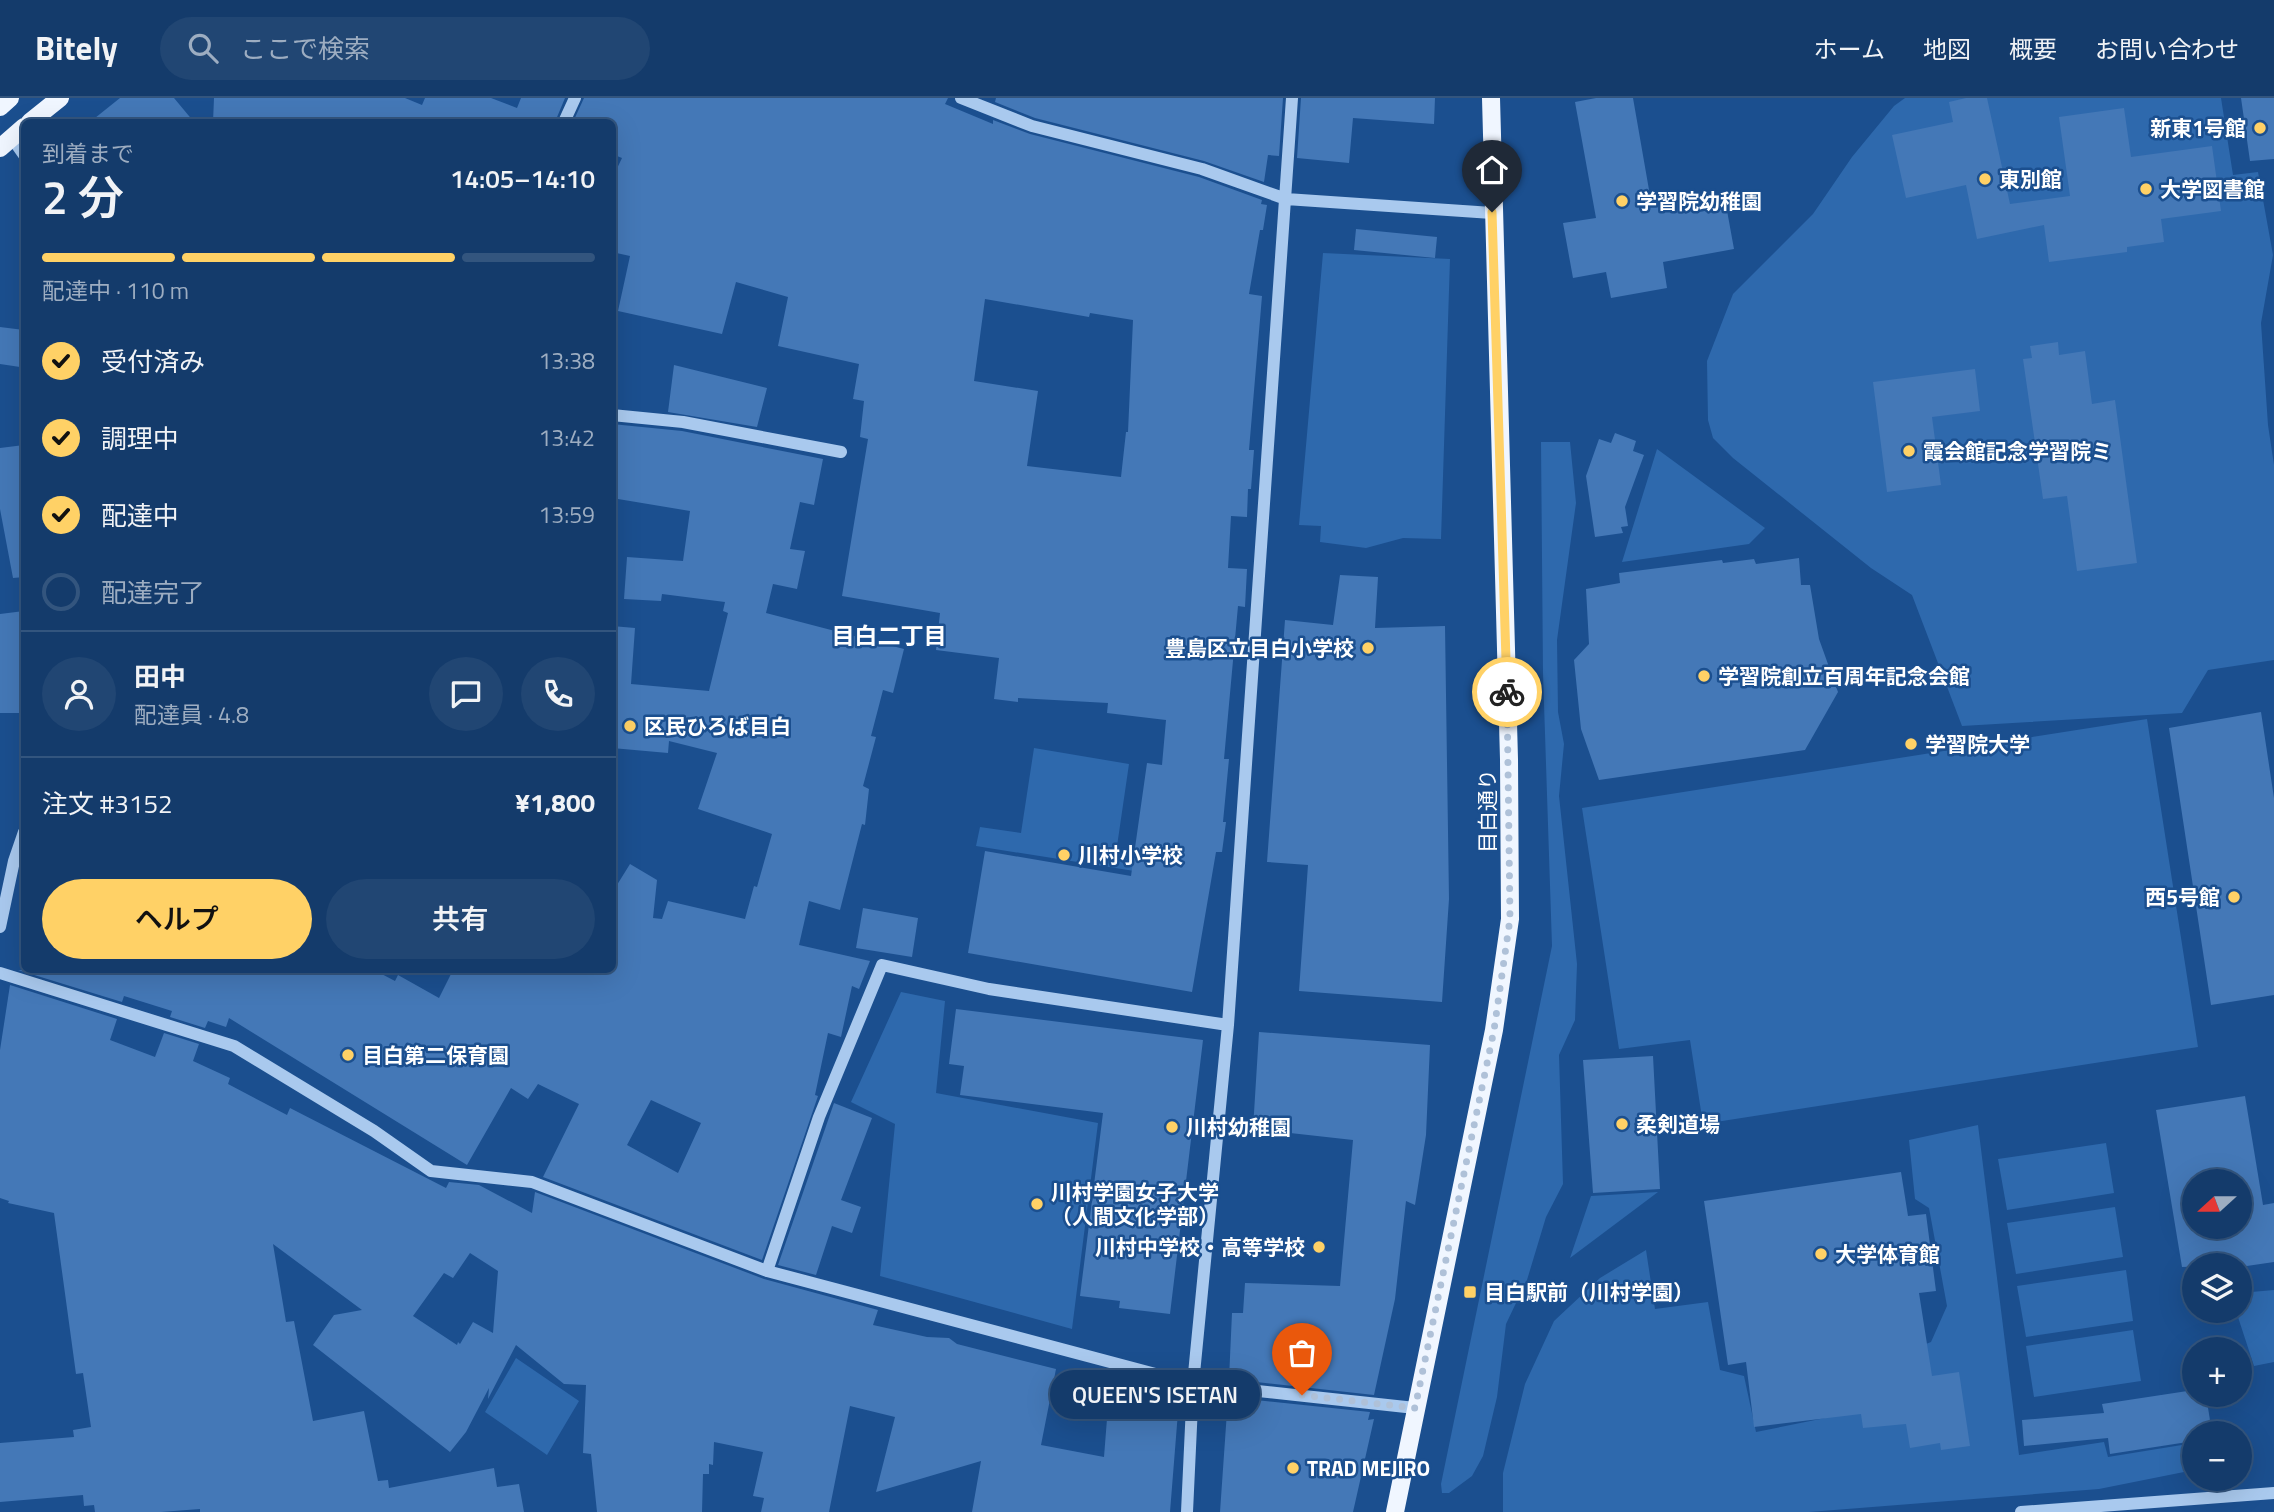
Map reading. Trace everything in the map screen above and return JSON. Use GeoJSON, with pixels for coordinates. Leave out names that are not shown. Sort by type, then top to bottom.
{"type":"FeatureCollection","features":[{"type":"Feature","properties":{"kind":"main road"},"geometry":{"type":"LineString","coordinates":[[0,107],[10,98]]}},
{"type":"Feature","properties":{"kind":"main road"},"geometry":{"type":"LineString","coordinates":[[34,119],[60,98]]}},
{"type":"Feature","properties":{"kind":"main road","name":"目白通り"},"geometry":{"type":"LineString","coordinates":[[1395,1512],[1494,1030],[1510,919],[1509,759],[1492,212],[1491,98]]}},
{"type":"Feature","properties":{"kind":"street"},"geometry":{"type":"LineString","coordinates":[[565,119],[575,98]]}},
{"type":"Feature","properties":{"kind":"street"},"geometry":{"type":"LineString","coordinates":[[961,98],[1032,126],[1202,169],[1286,199],[1492,212]]}},
{"type":"Feature","properties":{"kind":"street"},"geometry":{"type":"LineString","coordinates":[[1186,1512],[1193,1384],[1228,1025],[1292,98]]}},
{"type":"Feature","properties":{"kind":"street"},"geometry":{"type":"LineString","coordinates":[[616,415],[683,422],[841,452]]}},
{"type":"Feature","properties":{"kind":"street"},"geometry":{"type":"LineString","coordinates":[[0,927],[21,841]]}},
{"type":"Feature","properties":{"kind":"street"},"geometry":{"type":"LineString","coordinates":[[767,1271],[819,1117],[882,965],[989,989],[1228,1025]]}},
{"type":"Feature","properties":{"kind":"street"},"geometry":{"type":"LineString","coordinates":[[0,972],[234,1046],[374,1131],[431,1171],[532,1182],[767,1271],[1193,1384],[1415,1408]]}},
{"type":"Feature","properties":{"kind":"street"},"geometry":{"type":"LineString","coordinates":[[2021,1512],[2274,1493]]}},
{"type":"Feature","properties":{"kind":"shaded area"},"geometry":{"type":"Polygon","coordinates":[[[1905,98],[2221,98],[2233,175],[2258,172],[2273,255],[2261,323],[2268,425],[2274,465],[2274,660],[2208,670],[2182,713],[1962,726],[1912,595],[1871,568],[1733,458],[1713,438],[1708,420],[1707,361],[1733,294],[1813,214],[1852,157],[1894,106],[1905,98]]]}},
{"type":"Feature","properties":{"kind":"shaded area"},"geometry":{"type":"Polygon","coordinates":[[[1323,253],[1450,259],[1441,539],[1403,538],[1366,548],[1320,542],[1321,526],[1299,525],[1323,253]]]}},
{"type":"Feature","properties":{"kind":"shaded area"},"geometry":{"type":"Polygon","coordinates":[[[1541,442],[1570,442],[1576,503],[1557,640],[1558,712],[1564,744],[1559,796],[1577,964],[1575,1020],[1559,1055],[1563,1184],[1546,1217],[1527,1280],[1506,1324],[1497,1397],[1483,1456],[1472,1476],[1449,1493],[1442,1493],[1441,1484],[1552,946],[1543,673],[1541,442]]]}},
{"type":"Feature","properties":{"kind":"shaded area"},"geometry":{"type":"Polygon","coordinates":[[[1657,449],[1765,528],[1749,544],[1622,562],[1657,449]]]}},
{"type":"Feature","properties":{"kind":"shaded area"},"geometry":{"type":"Polygon","coordinates":[[[2147,719],[2198,1047],[1703,1124],[1690,1040],[1619,1049],[1582,808],[2147,719]]]}},
{"type":"Feature","properties":{"kind":"shaded area"},"geometry":{"type":"Polygon","coordinates":[[[1034,748],[1129,764],[1116,853],[1212,868],[1210,883],[976,846],[980,827],[1021,833],[1034,748]]]}},
{"type":"Feature","properties":{"kind":"shaded area"},"geometry":{"type":"Polygon","coordinates":[[[901,992],[945,1001],[936,1093],[1098,1123],[1072,1329],[880,1276],[895,1124],[851,1102],[901,992]]]}},
{"type":"Feature","properties":{"kind":"shaded area"},"geometry":{"type":"Polygon","coordinates":[[[1978,1125],[2019,1455],[2104,1442],[2108,1457],[2182,1445],[2182,1472],[2099,1489],[1809,1512],[1503,1512],[1503,1473],[1525,1384],[1554,1321],[1600,1278],[1646,1250],[1655,1309],[1708,1302],[1720,1370],[1744,1376],[1756,1432],[1899,1403],[1903,1353],[1931,1342],[1947,1306],[1929,1208],[1915,1199],[1909,1140],[1978,1125]]]}},
{"type":"Feature","properties":{"kind":"shaded area"},"geometry":{"type":"Polygon","coordinates":[[[2106,1143],[2114,1193],[2007,1210],[1998,1159],[2106,1143]]]}},
{"type":"Feature","properties":{"kind":"shaded area"},"geometry":{"type":"Polygon","coordinates":[[[1658,1192],[1570,1258],[1591,1196],[1658,1192]]]}},
{"type":"Feature","properties":{"kind":"shaded area"},"geometry":{"type":"Polygon","coordinates":[[[2115,1207],[2123,1257],[2016,1274],[2007,1223],[2115,1207]]]}},
{"type":"Feature","properties":{"kind":"shaded area"},"geometry":{"type":"Polygon","coordinates":[[[2126,1270],[2133,1321],[2026,1337],[2017,1286],[2126,1270]]]}},
{"type":"Feature","properties":{"kind":"shaded area"},"geometry":{"type":"Polygon","coordinates":[[[2274,1290],[2274,1362],[2254,1366],[2252,1337],[2245,1337],[2240,1323],[2252,1323],[2252,1292],[2274,1290]]]}},
{"type":"Feature","properties":{"kind":"shaded area"},"geometry":{"type":"Polygon","coordinates":[[[2133,1330],[2141,1381],[2034,1397],[2026,1346],[2133,1330]]]}},
{"type":"Feature","properties":{"kind":"shaded area"},"geometry":{"type":"Polygon","coordinates":[[[516,1358],[579,1401],[547,1455],[485,1412],[516,1358]]]}},
{"type":"Feature","properties":{"kind":"building"},"geometry":{"type":"Polygon","coordinates":[[[120,98],[174,98],[192,119],[94,119],[120,98]]]}},
{"type":"Feature","properties":{"kind":"building"},"geometry":{"type":"Polygon","coordinates":[[[214,98],[405,98],[422,105],[425,98],[491,98],[517,108],[521,98],[565,98],[556,119],[213,119],[214,98]]]}},
{"type":"Feature","properties":{"kind":"building"},"geometry":{"type":"Polygon","coordinates":[[[584,98],[948,98],[945,104],[993,124],[993,120],[1030,134],[1199,177],[1262,200],[1261,204],[1267,205],[1249,294],[1262,296],[1249,450],[1254,450],[1251,489],[1248,489],[1247,517],[1231,516],[1228,568],[1247,569],[1245,607],[1238,606],[1224,759],[1229,759],[1223,822],[1226,822],[1222,852],[1216,852],[1192,992],[968,953],[985,851],[1131,876],[1147,763],[1162,765],[1166,720],[1107,713],[1108,703],[1018,698],[1018,702],[994,699],[999,658],[936,650],[940,613],[842,596],[868,439],[860,437],[864,401],[853,399],[859,364],[778,346],[788,297],[736,282],[722,334],[618,311],[630,256],[616,253],[616,171],[622,158],[616,156],[616,119],[574,119],[584,98]],[[985,299],[974,381],[1038,391],[1027,466],[1121,477],[1128,432],[1133,320],[1090,313],[1089,317],[985,299]]]}},
{"type":"Feature","properties":{"kind":"building"},"geometry":{"type":"Polygon","coordinates":[[[996,98],[1283,98],[1279,156],[1268,155],[1264,182],[1204,161],[1035,118],[995,102],[996,98]]]}},
{"type":"Feature","properties":{"kind":"building"},"geometry":{"type":"Polygon","coordinates":[[[1301,98],[1435,98],[1434,124],[1353,118],[1349,163],[1297,158],[1301,98]]]}},
{"type":"Feature","properties":{"kind":"building","name":"学習院幼稚園"},"geometry":{"type":"Polygon","coordinates":[[[1596,98],[1633,98],[1652,207],[1724,194],[1734,249],[1663,262],[1667,288],[1611,298],[1606,272],[1573,278],[1563,223],[1596,218],[1575,102],[1596,98]]]}},
{"type":"Feature","properties":{"kind":"building","name":"大学図書館"},"geometry":{"type":"Polygon","coordinates":[[[1966,98],[1987,98],[2010,204],[2070,196],[2059,117],[2124,108],[2131,157],[2212,146],[2221,211],[2161,219],[2164,242],[2127,247],[2127,252],[2049,262],[2044,225],[1977,239],[1966,185],[1906,198],[1892,135],[1953,122],[1949,102],[1966,98]]]}},
{"type":"Feature","properties":{"kind":"building","name":"新東1号館"},"geometry":{"type":"Polygon","coordinates":[[[2241,98],[2274,98],[2274,159],[2250,161],[2241,98]]]}},
{"type":"Feature","properties":{"kind":"building"},"geometry":{"type":"Polygon","coordinates":[[[1356,229],[1437,237],[1435,258],[1354,250],[1356,229]]]}},
{"type":"Feature","properties":{"kind":"building"},"geometry":{"type":"Polygon","coordinates":[[[0,327],[21,330],[20,367],[0,364],[0,327]]]}},
{"type":"Feature","properties":{"kind":"building"},"geometry":{"type":"Polygon","coordinates":[[[2058,342],[2059,355],[2085,351],[2092,404],[2115,400],[2137,563],[2077,571],[2067,496],[2043,499],[2023,359],[2032,358],[2030,346],[2058,342]]]}},
{"type":"Feature","properties":{"kind":"building"},"geometry":{"type":"Polygon","coordinates":[[[674,365],[767,388],[757,427],[668,412],[674,365]]]}},
{"type":"Feature","properties":{"kind":"building","name":"霞会館記念学習院ミ"},"geometry":{"type":"Polygon","coordinates":[[[1975,369],[1980,411],[1932,417],[1941,485],[1887,492],[1873,382],[1975,369]]]}},
{"type":"Feature","properties":{"kind":"building"},"geometry":{"type":"Polygon","coordinates":[[[616,424],[682,431],[823,459],[814,505],[800,502],[790,549],[805,551],[797,589],[773,584],[766,613],[904,649],[893,693],[883,690],[871,736],[876,737],[863,786],[869,789],[865,825],[862,824],[840,910],[809,901],[799,945],[870,961],[859,989],[852,986],[841,1037],[828,1033],[815,1095],[818,1096],[762,1260],[543,1177],[579,1104],[538,1084],[528,1099],[511,1088],[467,1165],[229,1018],[226,1027],[208,1021],[205,1028],[170,1017],[172,1011],[124,996],[122,1002],[28,973],[380,973],[395,981],[398,975],[439,998],[452,973],[616,973],[616,887],[630,864],[657,880],[653,918],[662,919],[668,901],[745,919],[772,834],[698,809],[717,753],[669,741],[668,753],[616,748],[616,626],[635,628],[631,684],[709,691],[728,613],[723,611],[725,602],[662,594],[661,601],[624,599],[627,557],[683,561],[690,511],[616,499],[616,424]],[[651,1100],[627,1145],[678,1173],[701,1123],[651,1100]]]}},
{"type":"Feature","properties":{"kind":"building"},"geometry":{"type":"Polygon","coordinates":[[[1615,433],[1636,441],[1633,451],[1644,455],[1625,507],[1628,526],[1621,527],[1623,533],[1595,537],[1586,476],[1599,439],[1611,443],[1615,433]]]}},
{"type":"Feature","properties":{"kind":"building"},"geometry":{"type":"Polygon","coordinates":[[[21,445],[21,577],[13,578],[0,509],[0,448],[21,445]]]}},
{"type":"Feature","properties":{"kind":"building","name":"学習院創立百周年記念会館"},"geometry":{"type":"Polygon","coordinates":[[[1799,558],[1801,585],[1810,585],[1819,639],[1838,692],[1805,750],[1599,780],[1581,729],[1574,660],[1589,644],[1586,589],[1620,583],[1619,573],[1722,560],[1723,563],[1754,559],[1756,564],[1799,558]]]}},
{"type":"Feature","properties":{"kind":"building"},"geometry":{"type":"Polygon","coordinates":[[[1340,575],[1378,577],[1375,628],[1445,626],[1449,899],[1442,1002],[1299,991],[1308,865],[1267,862],[1285,620],[1333,625],[1340,575]]]}},
{"type":"Feature","properties":{"kind":"building"},"geometry":{"type":"Polygon","coordinates":[[[21,611],[21,713],[0,713],[0,614],[21,611]]]}},
{"type":"Feature","properties":{"kind":"building","name":"西5号館"},"geometry":{"type":"Polygon","coordinates":[[[2261,712],[2274,798],[2274,995],[2211,1005],[2169,728],[2261,712]]]}},
{"type":"Feature","properties":{"kind":"building"},"geometry":{"type":"Polygon","coordinates":[[[863,908],[918,918],[912,957],[856,948],[863,908]]]}},
{"type":"Feature","properties":{"kind":"building"},"geometry":{"type":"Polygon","coordinates":[[[10,985],[117,1019],[110,1040],[155,1057],[164,1033],[199,1044],[193,1061],[230,1078],[228,1084],[287,1115],[290,1108],[446,1188],[449,1182],[479,1185],[532,1213],[535,1192],[764,1279],[878,1310],[873,1325],[927,1337],[949,1338],[957,1344],[1056,1369],[1041,1445],[1104,1457],[1108,1406],[1178,1412],[1170,1512],[972,1512],[981,1461],[876,1492],[895,1417],[850,1406],[829,1512],[761,1512],[764,1498],[753,1496],[763,1452],[714,1442],[713,1465],[709,1464],[709,1474],[703,1474],[702,1512],[597,1512],[591,1454],[583,1453],[586,1385],[564,1384],[516,1345],[488,1399],[489,1388],[466,1432],[450,1452],[313,1345],[334,1315],[362,1310],[273,1244],[286,1322],[294,1321],[313,1421],[364,1411],[378,1481],[388,1480],[389,1488],[494,1468],[497,1487],[519,1484],[524,1512],[200,1512],[200,1509],[95,1512],[94,1505],[84,1506],[83,1495],[0,1502],[0,1443],[74,1437],[73,1430],[91,1427],[83,1373],[76,1374],[54,1213],[8,1203],[9,1201],[0,1198],[0,1050],[10,985]],[[470,1253],[453,1278],[444,1273],[413,1316],[457,1345],[473,1322],[493,1333],[498,1271],[470,1253]]]}},
{"type":"Feature","properties":{"kind":"building"},"geometry":{"type":"Polygon","coordinates":[[[956,1009],[1203,1040],[1170,1314],[1119,1308],[1120,1301],[1080,1296],[1103,1113],[960,1095],[964,1066],[949,1064],[956,1009]]]}},
{"type":"Feature","properties":{"kind":"building","name":"川村中学校・高等学校"},"geometry":{"type":"Polygon","coordinates":[[[1259,1032],[1430,1045],[1426,1135],[1415,1205],[1406,1201],[1395,1299],[1374,1395],[1229,1379],[1232,1313],[1243,1313],[1245,1283],[1340,1286],[1353,1140],[1253,1129],[1259,1032]]]}},
{"type":"Feature","properties":{"kind":"building","name":"柔剣道場"},"geometry":{"type":"Polygon","coordinates":[[[1653,1056],[1660,1189],[1593,1193],[1583,1060],[1653,1056]]]}},
{"type":"Feature","properties":{"kind":"building"},"geometry":{"type":"Polygon","coordinates":[[[2245,1096],[2263,1205],[2274,1203],[2274,1262],[2252,1265],[2252,1253],[2182,1253],[2182,1267],[2156,1110],[2245,1096]]]}},
{"type":"Feature","properties":{"kind":"building"},"geometry":{"type":"Polygon","coordinates":[[[834,1103],[872,1118],[841,1200],[861,1207],[852,1233],[832,1226],[816,1275],[778,1265],[834,1103]]]}},
{"type":"Feature","properties":{"kind":"building","name":"大学体育館"},"geometry":{"type":"Polygon","coordinates":[[[1901,1172],[1908,1216],[1926,1214],[1936,1291],[1919,1293],[1932,1376],[1959,1372],[1970,1446],[1941,1450],[1940,1443],[1910,1448],[1906,1424],[1863,1428],[1861,1414],[1754,1427],[1746,1362],[1728,1365],[1704,1201],[1901,1172]]]}},
{"type":"Feature","properties":{"kind":"building"},"geometry":{"type":"Polygon","coordinates":[[[2182,1392],[2182,1407],[2208,1407],[2210,1421],[2182,1421],[2182,1443],[2110,1454],[2108,1438],[2024,1446],[2022,1420],[2104,1413],[2102,1404],[2182,1392]]]}},
{"type":"Feature","properties":{"kind":"building","name":"TRAD MEJIRO"},"geometry":{"type":"Polygon","coordinates":[[[1228,1397],[1370,1412],[1368,1420],[1374,1419],[1353,1512],[1220,1512],[1228,1397]]]}},
{"type":"Feature","properties":{"kind":"way so far"},"geometry":{"type":"LineString","coordinates":[[1302,1395],[1415,1408],[1494,1030],[1510,919],[1507,692]]}},
{"type":"Feature","properties":{"kind":"place","name":"新東1号館"},"geometry":{"type":"Point","coordinates":[2260,128]}},
{"type":"Feature","properties":{"kind":"place","name":"東別館"},"geometry":{"type":"Point","coordinates":[1985,179]}},
{"type":"Feature","properties":{"kind":"place","name":"大学図書館"},"geometry":{"type":"Point","coordinates":[2146,189]}},
{"type":"Feature","properties":{"kind":"place","name":"学習院幼稚園"},"geometry":{"type":"Point","coordinates":[1622,201]}},
{"type":"Feature","properties":{"kind":"place","name":"霞会館記念学習院ミ"},"geometry":{"type":"Point","coordinates":[1909,451]}},
{"type":"Feature","properties":{"kind":"place","name":"豊島区立目白小学校"},"geometry":{"type":"Point","coordinates":[1368,648]}},
{"type":"Feature","properties":{"kind":"place","name":"学習院創立百周年記念会館"},"geometry":{"type":"Point","coordinates":[1704,676]}},
{"type":"Feature","properties":{"kind":"place","name":"区民ひろば目白"},"geometry":{"type":"Point","coordinates":[630,726]}},
{"type":"Feature","properties":{"kind":"place","name":"学習院大学"},"geometry":{"type":"Point","coordinates":[1911,744]}},
{"type":"Feature","properties":{"kind":"place","name":"川村小学校"},"geometry":{"type":"Point","coordinates":[1064,855]}},
{"type":"Feature","properties":{"kind":"place","name":"西5号館"},"geometry":{"type":"Point","coordinates":[2234,897]}},
{"type":"Feature","properties":{"kind":"place","name":"目白第二保育園"},"geometry":{"type":"Point","coordinates":[348,1055]}},
{"type":"Feature","properties":{"kind":"place","name":"柔剣道場"},"geometry":{"type":"Point","coordinates":[1622,1124]}},
{"type":"Feature","properties":{"kind":"place","name":"川村幼稚園"},"geometry":{"type":"Point","coordinates":[1172,1127]}},
{"type":"Feature","properties":{"kind":"place","name":"川村学園女子大学 （人間文化学部）"},"geometry":{"type":"Point","coordinates":[1037,1204]}},
{"type":"Feature","properties":{"kind":"place","name":"川村中学校・高等学校"},"geometry":{"type":"Point","coordinates":[1319,1247]}},
{"type":"Feature","properties":{"kind":"place","name":"大学体育館"},"geometry":{"type":"Point","coordinates":[1821,1254]}},
{"type":"Feature","properties":{"kind":"place","name":"目白駅前（川村学園）"},"geometry":{"type":"Point","coordinates":[1470,1292]}},
{"type":"Feature","properties":{"kind":"place","name":"QUEEN'S ISETAN"},"geometry":{"type":"Point","coordinates":[1302,1395]}},
{"type":"Feature","properties":{"kind":"place","name":"TRAD MEJIRO"},"geometry":{"type":"Point","coordinates":[1293,1468]}},
{"type":"Feature","properties":{"kind":"district","name":"目白二丁目"},"geometry":{"type":"Point","coordinates":[889,635]}},
{"type":"Feature","properties":{"kind":"route"},"geometry":{"type":"LineString","coordinates":[[1492,212],[1507,692]]}}]}
